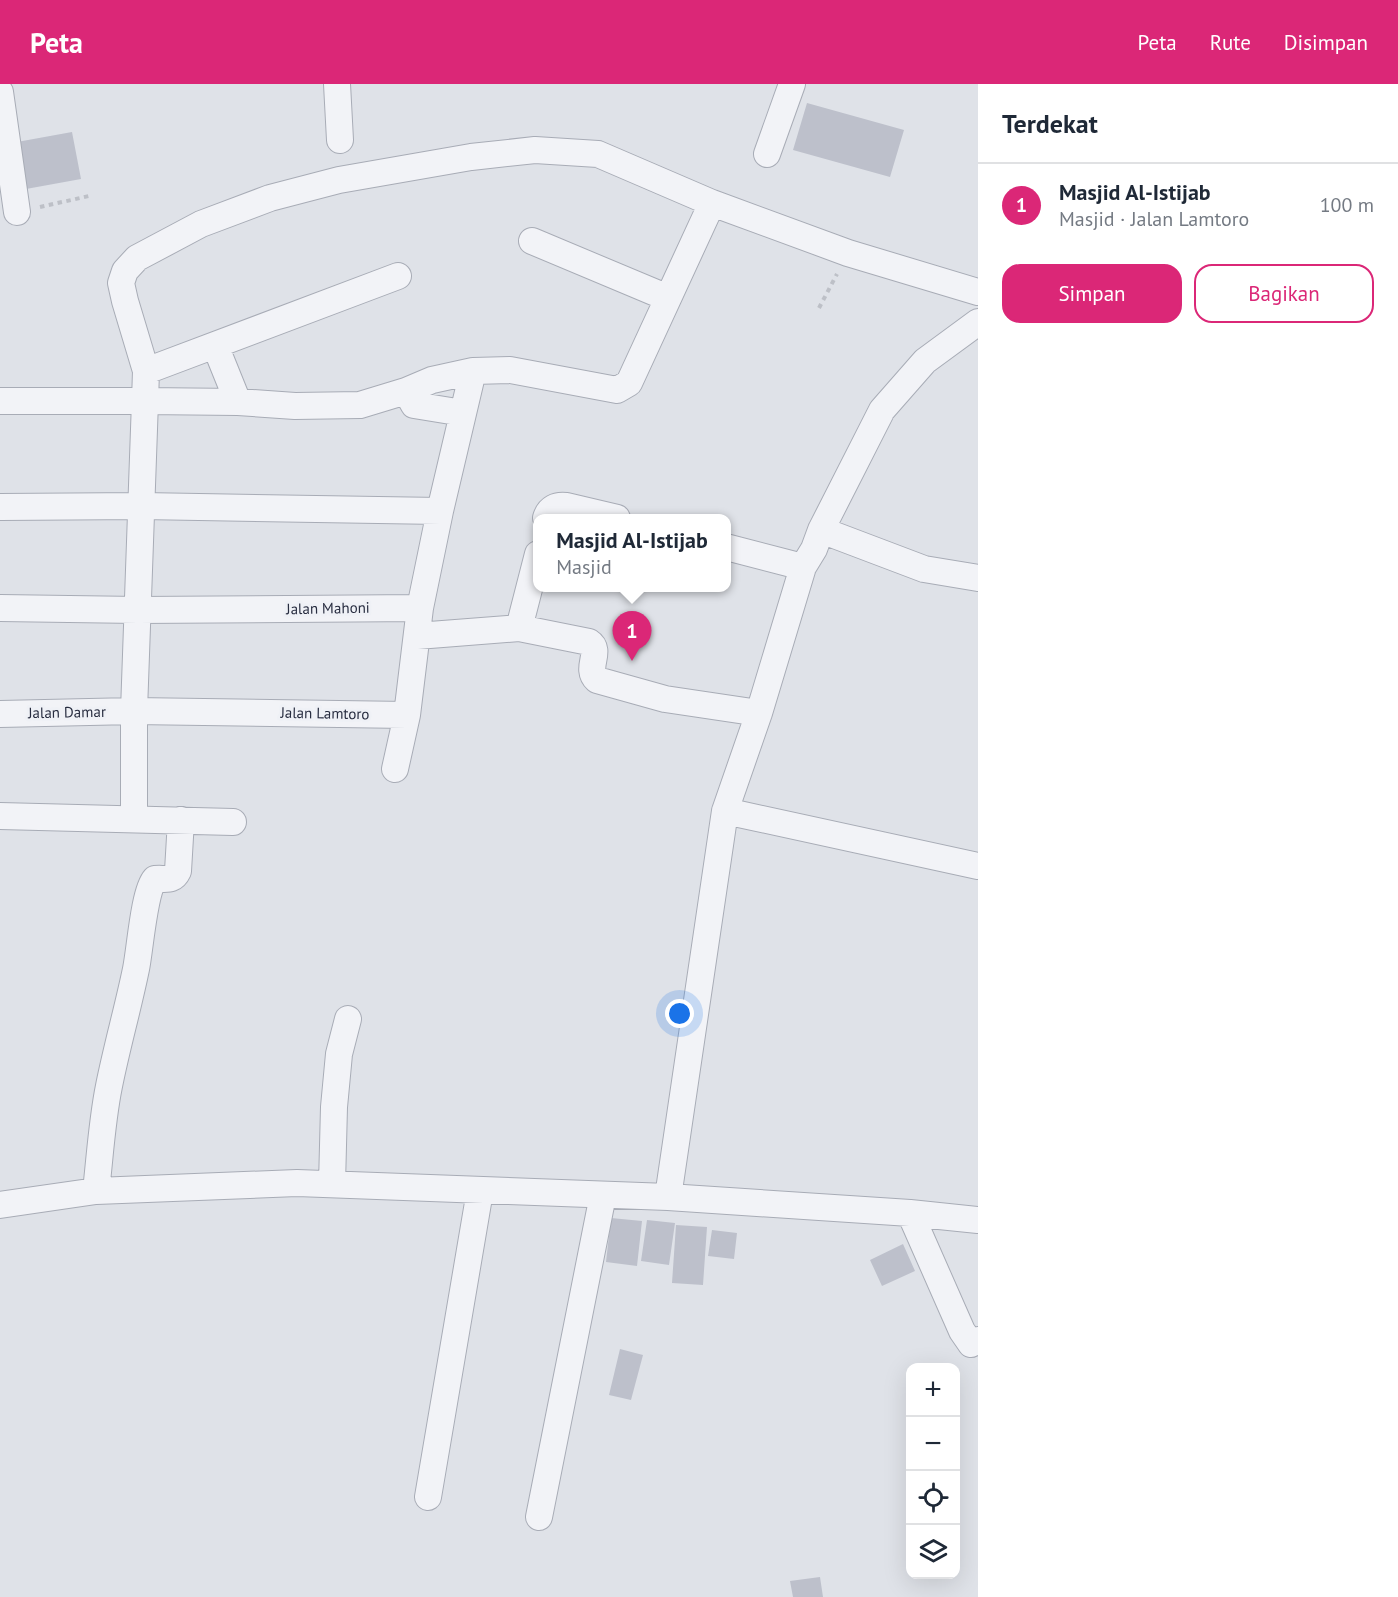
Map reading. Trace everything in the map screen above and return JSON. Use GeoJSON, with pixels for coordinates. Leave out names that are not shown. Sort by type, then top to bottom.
{"type":"FeatureCollection","features":[{"type":"Feature","properties":{"kind":"street"},"geometry":{"type":"LineString","coordinates":[[337,84],[340,140]]}},
{"type":"Feature","properties":{"kind":"street"},"geometry":{"type":"LineString","coordinates":[[767,154],[792,84]]}},
{"type":"Feature","properties":{"kind":"street"},"geometry":{"type":"LineString","coordinates":[[0,92],[17,212]]}},
{"type":"Feature","properties":{"kind":"street"},"geometry":{"type":"LineString","coordinates":[[134,819],[135,711],[146,371],[121,284],[125,271],[137,258],[201,224],[270,198],[339,180],[471,156],[535,150],[598,154],[712,203],[848,253],[978,292]]}},
{"type":"Feature","properties":{"kind":"street"},"geometry":{"type":"LineString","coordinates":[[0,401],[360,405],[406,391],[432,380],[473,371],[510,370],[617,390],[629,383],[712,203]]}},
{"type":"Feature","properties":{"kind":"street"},"geometry":{"type":"LineString","coordinates":[[532,241],[668,298]]}},
{"type":"Feature","properties":{"kind":"street"},"geometry":{"type":"LineString","coordinates":[[146,371],[398,276]]}},
{"type":"Feature","properties":{"kind":"street"},"geometry":{"type":"LineString","coordinates":[[668,1197],[725,811],[759,713],[803,567],[882,410],[925,361],[978,322]]}},
{"type":"Feature","properties":{"kind":"street"},"geometry":{"type":"LineString","coordinates":[[215,345],[238,402]]}},
{"type":"Feature","properties":{"kind":"street"},"geometry":{"type":"LineString","coordinates":[[395,769],[407,715],[420,608],[473,371]]}},
{"type":"Feature","properties":{"kind":"street"},"geometry":{"type":"LineString","coordinates":[[406,391],[414,405],[463,413]]}},
{"type":"Feature","properties":{"kind":"street"},"geometry":{"type":"LineString","coordinates":[[549,514],[552,508],[558,505],[596,514]]}},
{"type":"Feature","properties":{"kind":"street"},"geometry":{"type":"LineString","coordinates":[[0,507],[142,506],[440,511]]}},
{"type":"Feature","properties":{"kind":"street"},"geometry":{"type":"LineString","coordinates":[[821,530],[924,569],[978,578]]}},
{"type":"Feature","properties":{"kind":"street"},"geometry":{"type":"LineString","coordinates":[[731,548],[803,567]]}},
{"type":"Feature","properties":{"kind":"street"},"geometry":{"type":"LineString","coordinates":[[519,628],[533,570]]}},
{"type":"Feature","properties":{"kind":"street","name":"Jalan Mahoni"},"geometry":{"type":"LineString","coordinates":[[0,608],[138,610],[420,608]]}},
{"type":"Feature","properties":{"kind":"street"},"geometry":{"type":"LineString","coordinates":[[417,636],[519,628],[589,642],[595,648],[592,673],[597,680],[666,699],[759,713]]}},
{"type":"Feature","properties":{"kind":"street","name":"Jalan Damar"},"geometry":{"type":"LineString","coordinates":[[0,714],[135,711]]}},
{"type":"Feature","properties":{"kind":"street","name":"Jalan Lamtoro"},"geometry":{"type":"LineString","coordinates":[[135,711],[407,715]]}},
{"type":"Feature","properties":{"kind":"street"},"geometry":{"type":"LineString","coordinates":[[725,811],[978,866]]}},
{"type":"Feature","properties":{"kind":"street"},"geometry":{"type":"LineString","coordinates":[[0,816],[233,822]]}},
{"type":"Feature","properties":{"kind":"street"},"geometry":{"type":"LineString","coordinates":[[96,1191],[108,1088],[136,968],[149,893],[155,879],[171,879],[178,871],[182,820]]}},
{"type":"Feature","properties":{"kind":"street"},"geometry":{"type":"LineString","coordinates":[[332,1184],[334,1107],[339,1053],[348,1019]]}},
{"type":"Feature","properties":{"kind":"street"},"geometry":{"type":"LineString","coordinates":[[0,1205],[96,1191],[297,1183],[668,1197],[910,1213],[978,1220]]}},
{"type":"Feature","properties":{"kind":"street"},"geometry":{"type":"LineString","coordinates":[[428,1497],[480,1191]]}},
{"type":"Feature","properties":{"kind":"street"},"geometry":{"type":"LineString","coordinates":[[539,1517],[603,1195]]}},
{"type":"Feature","properties":{"kind":"street"},"geometry":{"type":"LineString","coordinates":[[910,1213],[962,1331],[976,1348]]}},
{"type":"Feature","properties":{"kind":"path"},"geometry":{"type":"LineString","coordinates":[[17,212],[89,196]]}},
{"type":"Feature","properties":{"kind":"path"},"geometry":{"type":"LineString","coordinates":[[819,308],[848,253]]}},
{"type":"Feature","properties":{"kind":"building"},"geometry":{"type":"Polygon","coordinates":[[[807,103],[904,130],[890,177],[793,150],[807,103]]]}},
{"type":"Feature","properties":{"kind":"building"},"geometry":{"type":"Polygon","coordinates":[[[72,132],[81,179],[26,189],[17,142],[72,132]]]}},
{"type":"Feature","properties":{"kind":"building"},"geometry":{"type":"Polygon","coordinates":[[[611,1218],[642,1221],[637,1266],[606,1262],[611,1218]]]}},
{"type":"Feature","properties":{"kind":"building"},"geometry":{"type":"Polygon","coordinates":[[[647,1220],[675,1223],[669,1265],[641,1261],[647,1220]]]}},
{"type":"Feature","properties":{"kind":"building"},"geometry":{"type":"Polygon","coordinates":[[[676,1225],[707,1227],[703,1285],[672,1283],[676,1225]]]}},
{"type":"Feature","properties":{"kind":"building"},"geometry":{"type":"Polygon","coordinates":[[[712,1230],[737,1233],[734,1259],[708,1256],[712,1230]]]}},
{"type":"Feature","properties":{"kind":"building"},"geometry":{"type":"Polygon","coordinates":[[[903,1244],[915,1271],[882,1286],[870,1260],[903,1244]]]}},
{"type":"Feature","properties":{"kind":"building"},"geometry":{"type":"Polygon","coordinates":[[[620,1349],[643,1355],[631,1400],[609,1395],[620,1349]]]}},
{"type":"Feature","properties":{"kind":"building"},"geometry":{"type":"Polygon","coordinates":[[[820,1577],[823,1597],[793,1597],[790,1581],[820,1577]]]}},
{"type":"Feature","properties":{"kind":"place","name":"Masjid Al-Istijab"},"geometry":{"type":"Point","coordinates":[632,661]}}]}
